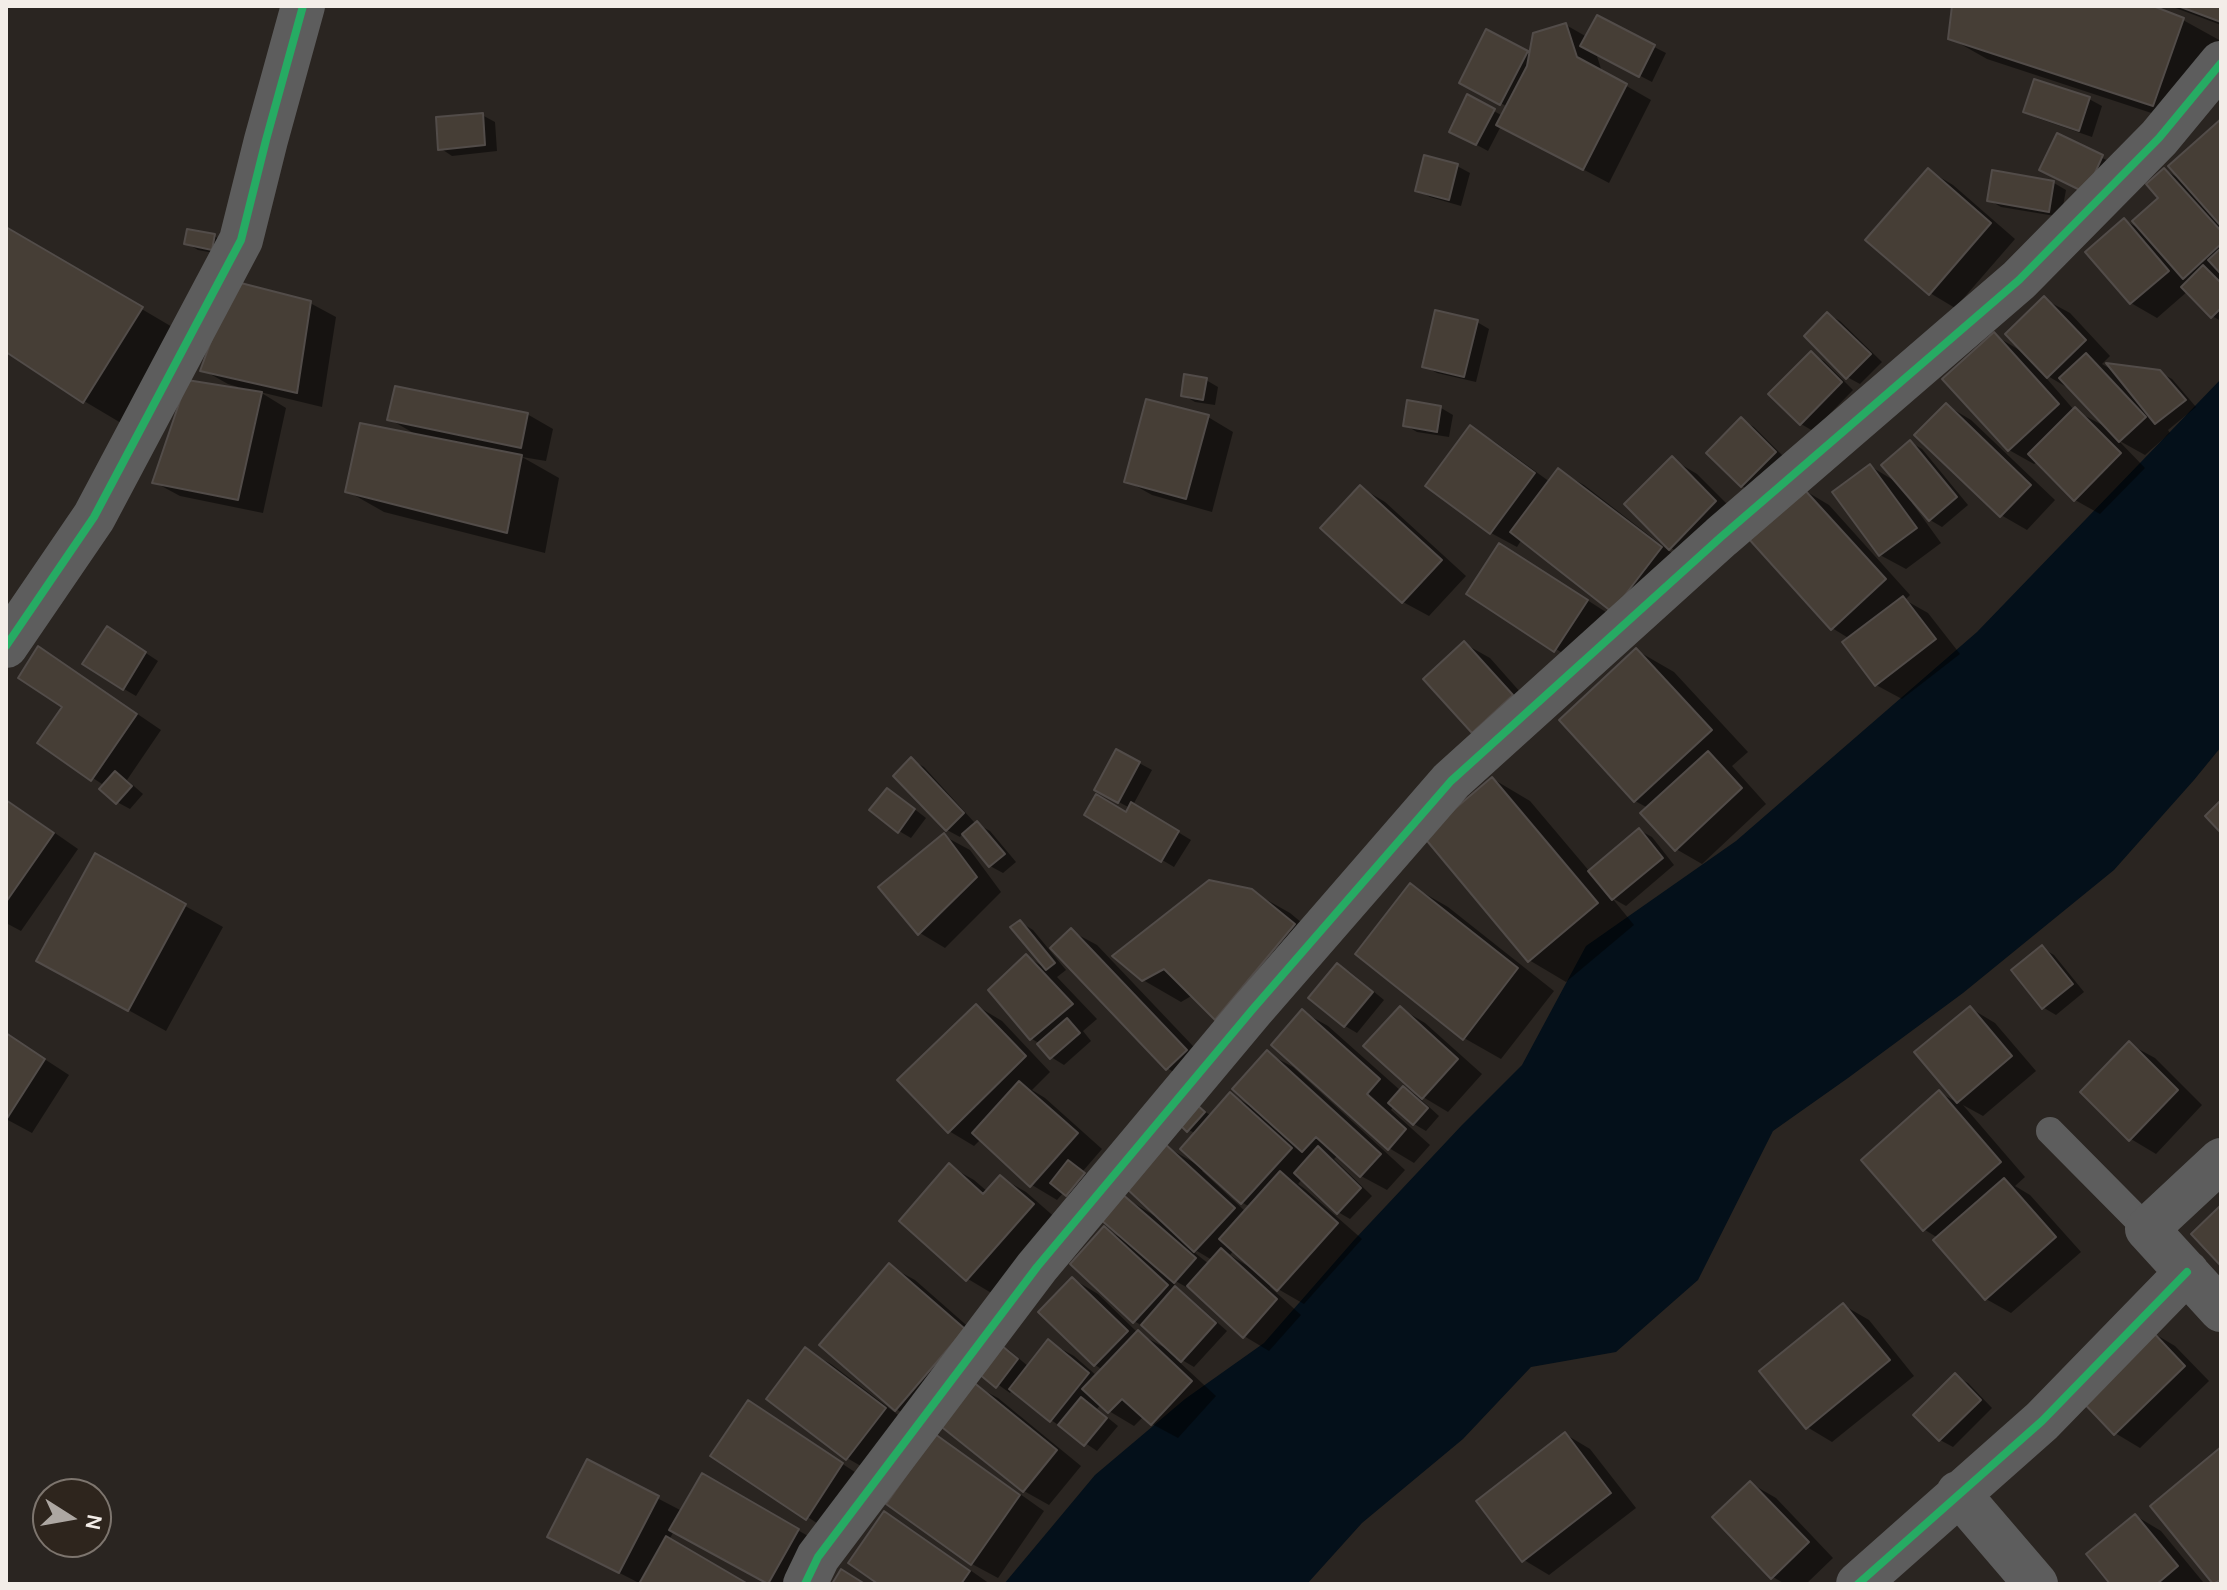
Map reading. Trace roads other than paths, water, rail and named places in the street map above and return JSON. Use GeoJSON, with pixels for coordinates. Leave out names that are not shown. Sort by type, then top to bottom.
{"type":"FeatureCollection","features":[{"type":"Feature","properties":{"kind":"street"},"geometry":{"type":"LineString","coordinates":[[6,646],[94,517],[241,240],[303,6]]}},
{"type":"Feature","properties":{"kind":"street"},"geometry":{"type":"LineString","coordinates":[[805,1584],[818,1557],[1037,1267],[1252,1010],[1451,781],[1721,537],[2019,280],[2159,138],[2221,63]]}},
{"type":"Feature","properties":{"kind":"street"},"geometry":{"type":"LineString","coordinates":[[2221,1160],[2147,1229],[2221,1310]]}},
{"type":"Feature","properties":{"kind":"street"},"geometry":{"type":"LineString","coordinates":[[1858,1584],[2042,1421],[2187,1272]]}},
{"type":"Feature","properties":{"kind":"street"},"geometry":{"type":"LineString","coordinates":[[1958,1493],[2036,1584]]}},
{"type":"Feature","properties":{"kind":"lane"},"geometry":{"type":"LineString","coordinates":[[2050,1131],[2147,1229]]}}]}
